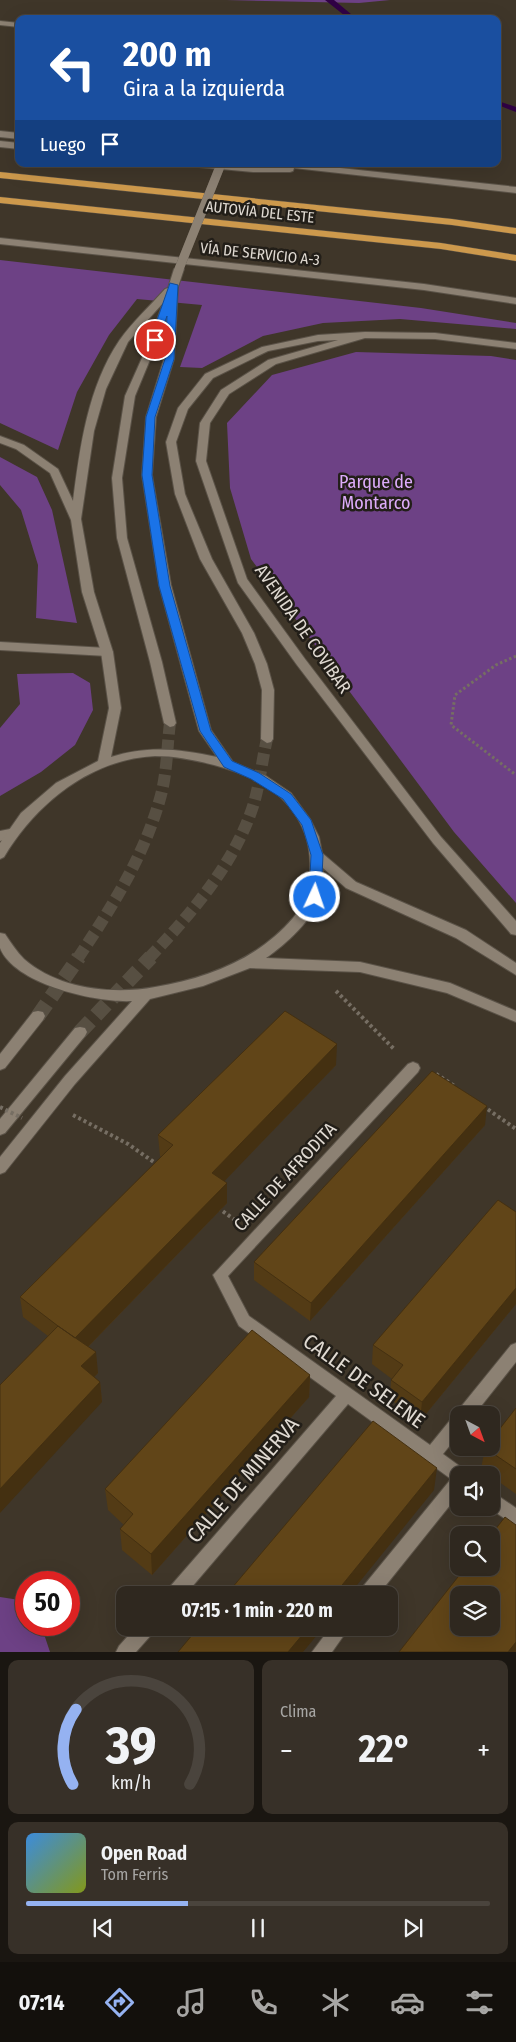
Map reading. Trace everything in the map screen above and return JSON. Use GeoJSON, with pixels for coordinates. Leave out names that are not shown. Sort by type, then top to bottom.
{"type":"FeatureCollection","features":[{"type":"Feature","properties":{"kind":"highway","name":"AUTOVÍA DEL ESTE"},"geometry":{"type":"LineString","coordinates":[[0,175],[452,222],[516,231]]}},
{"type":"Feature","properties":{"kind":"highway","name":"AUTOVÍA DEL ESTE"},"geometry":{"type":"LineString","coordinates":[[0,200],[431,245],[516,258]]}},
{"type":"Feature","properties":{"kind":"main road"},"geometry":{"type":"LineString","coordinates":[[0,23],[15,25]]}},
{"type":"Feature","properties":{"kind":"main road"},"geometry":{"type":"LineString","coordinates":[[0,134],[15,136]]}},
{"type":"Feature","properties":{"kind":"main road"},"geometry":{"type":"LineString","coordinates":[[0,144],[15,146]]}},
{"type":"Feature","properties":{"kind":"main road"},"geometry":{"type":"LineString","coordinates":[[170,723],[156,662],[122,538],[117,478],[130,396],[155,340],[173,285],[220,167]]}},
{"type":"Feature","properties":{"kind":"main road"},"geometry":{"type":"LineString","coordinates":[[231,167],[253,169],[327,169]]}},
{"type":"Feature","properties":{"kind":"main road"},"geometry":{"type":"LineString","coordinates":[[308,167],[516,190]]}},
{"type":"Feature","properties":{"kind":"main road","name":"VÍA DE SERVICIO A-3"},"geometry":{"type":"LineString","coordinates":[[0,241],[424,287],[516,301]]}},
{"type":"Feature","properties":{"kind":"main road"},"geometry":{"type":"LineString","coordinates":[[76,520],[83,455],[95,404],[119,348],[173,285]]}},
{"type":"Feature","properties":{"kind":"main road"},"geometry":{"type":"LineString","coordinates":[[173,285],[169,359],[151,417],[147,475],[164,586],[205,731],[228,764]]}},
{"type":"Feature","properties":{"kind":"main road"},"geometry":{"type":"LineString","coordinates":[[267,739],[268,690],[261,664],[248,633],[206,559],[180,494],[171,442],[182,408],[209,376],[265,349],[318,338],[365,335],[435,336],[516,346]]}},
{"type":"Feature","properties":{"kind":"main road","name":"AVENIDA DE COVIBAR"},"geometry":{"type":"LineString","coordinates":[[365,335],[272,362],[226,392],[205,423],[201,461],[242,580],[301,662],[437,840],[516,930]]}},
{"type":"Feature","properties":{"kind":"main road"},"geometry":{"type":"LineString","coordinates":[[0,439],[20,447],[54,472],[76,520],[88,592],[107,652],[115,708],[104,763]]}},
{"type":"Feature","properties":{"kind":"main road"},"geometry":{"type":"LineString","coordinates":[[0,646],[107,652]]}},
{"type":"Feature","properties":{"kind":"main road"},"geometry":{"type":"LineString","coordinates":[[0,854],[5,835],[35,806],[64,783],[104,763],[146,753],[188,754],[228,764],[255,776],[287,796],[307,823],[317,855],[315,897],[288,935],[251,963],[205,982],[145,996],[99,996],[57,984],[22,965],[0,938]]}},
{"type":"Feature","properties":{"kind":"main road"},"geometry":{"type":"LineString","coordinates":[[317,855],[352,884],[397,907],[461,934],[516,970]]}},
{"type":"Feature","properties":{"kind":"main road"},"geometry":{"type":"LineString","coordinates":[[251,963],[360,967],[450,988],[516,1017]]}},
{"type":"Feature","properties":{"kind":"main road"},"geometry":{"type":"LineString","coordinates":[[0,1168],[34,1124],[117,1025],[145,996]]}},
{"type":"Feature","properties":{"kind":"main road"},"geometry":{"type":"LineString","coordinates":[[0,1064],[38,1016]]}},
{"type":"Feature","properties":{"kind":"main road"},"geometry":{"type":"LineString","coordinates":[[0,1128],[80,1032]]}},
{"type":"Feature","properties":{"kind":"main road","name":"CALLE DE AFRODITA"},"geometry":{"type":"LineString","coordinates":[[244,1321],[220,1275],[413,1068]]}},
{"type":"Feature","properties":{"kind":"main road","name":"CALLE DE SELENE"},"geometry":{"type":"LineString","coordinates":[[244,1321],[450,1468]]}},
{"type":"Feature","properties":{"kind":"main road"},"geometry":{"type":"LineString","coordinates":[[471,1406],[516,1350]]}},
{"type":"Feature","properties":{"kind":"main road","name":"CALLE DE MINERVA"},"geometry":{"type":"LineString","coordinates":[[182,1586],[347,1394]]}},
{"type":"Feature","properties":{"kind":"main road"},"geometry":{"type":"LineString","coordinates":[[432,1455],[450,1433]]}},
{"type":"Feature","properties":{"kind":"main road"},"geometry":{"type":"LineString","coordinates":[[374,1586],[450,1492]]}},
{"type":"Feature","properties":{"kind":"main road"},"geometry":{"type":"LineString","coordinates":[[500,1506],[516,1518]]}},
{"type":"Feature","properties":{"kind":"main road"},"geometry":{"type":"LineString","coordinates":[[125,1652],[139,1636]]}},
{"type":"Feature","properties":{"kind":"main road"},"geometry":{"type":"LineString","coordinates":[[321,1652],[334,1636]]}},
{"type":"Feature","properties":{"kind":"path"},"geometry":{"type":"LineString","coordinates":[[516,656],[496,664],[455,695],[451,725],[516,775]]}},
{"type":"Feature","properties":{"kind":"path"},"geometry":{"type":"LineString","coordinates":[[0,1107],[22,1118]]}},
{"type":"Feature","properties":{"kind":"path"},"geometry":{"type":"LineString","coordinates":[[68,1113],[128,1144],[160,1166]]}},
{"type":"Feature","properties":{"kind":"path"},"geometry":{"type":"LineString","coordinates":[[216,1206],[257,1235]]}},
{"type":"Feature","properties":{"kind":"green space"},"geometry":{"type":"Polygon","coordinates":[[[226,0],[390,0],[359,3],[226,0]]]}},
{"type":"Feature","properties":{"kind":"green space"},"geometry":{"type":"Polygon","coordinates":[[[0,260],[421,308],[516,323],[516,329],[400,319],[323,323],[263,336],[202,368],[180,367],[202,305],[137,299],[109,335],[77,392],[58,450],[0,423],[0,260]]]}},
{"type":"Feature","properties":{"kind":"green space","name":"Parque de Montarco"},"geometry":{"type":"Polygon","coordinates":[[[356,352],[491,356],[516,360],[516,903],[454,832],[251,559],[230,488],[227,423],[272,375],[356,352]]]}},
{"type":"Feature","properties":{"kind":"green space"},"geometry":{"type":"Polygon","coordinates":[[[0,457],[37,477],[52,510],[77,623],[36,618],[38,565],[21,510],[0,485],[0,457]]]}},
{"type":"Feature","properties":{"kind":"green space"},"geometry":{"type":"Polygon","coordinates":[[[73,673],[90,683],[93,710],[75,745],[41,772],[0,796],[0,728],[20,704],[17,674],[73,673]]]}},
{"type":"Feature","properties":{"kind":"green space"},"geometry":{"type":"Polygon","coordinates":[[[0,1597],[15,1599],[15,1636],[45,1636],[50,1652],[0,1652],[0,1597]]]}},
{"type":"Feature","properties":{"kind":"building"},"geometry":{"type":"Polygon","coordinates":[[[285,1011],[337,1044],[212,1173],[227,1183],[75,1338],[20,1297],[173,1145],[158,1135],[285,1011]]]}},
{"type":"Feature","properties":{"kind":"building"},"geometry":{"type":"Polygon","coordinates":[[[432,1071],[487,1106],[311,1303],[254,1262],[432,1071]]]}},
{"type":"Feature","properties":{"kind":"building"},"geometry":{"type":"Polygon","coordinates":[[[498,1200],[516,1212],[516,1288],[422,1402],[391,1380],[403,1365],[373,1345],[498,1200]]]}},
{"type":"Feature","properties":{"kind":"building"},"geometry":{"type":"Polygon","coordinates":[[[58,1326],[96,1352],[81,1366],[100,1382],[0,1489],[0,1385],[58,1326]]]}},
{"type":"Feature","properties":{"kind":"building"},"geometry":{"type":"Polygon","coordinates":[[[252,1330],[310,1375],[151,1554],[120,1529],[133,1514],[105,1489],[252,1330]]]}},
{"type":"Feature","properties":{"kind":"building"},"geometry":{"type":"Polygon","coordinates":[[[516,1408],[516,1469],[497,1456],[500,1456],[500,1428],[516,1408]]]}},
{"type":"Feature","properties":{"kind":"building"},"geometry":{"type":"Polygon","coordinates":[[[373,1421],[437,1468],[341,1586],[234,1586],[373,1421]]]}},
{"type":"Feature","properties":{"kind":"building"},"geometry":{"type":"Polygon","coordinates":[[[505,1517],[516,1525],[516,1642],[508,1652],[399,1652],[450,1587],[450,1636],[500,1636],[500,1586],[451,1586],[459,1576],[500,1576],[500,1526],[498,1526],[505,1517]]]}},
{"type":"Feature","properties":{"kind":"building"},"geometry":{"type":"Polygon","coordinates":[[[191,1636],[301,1636],[288,1652],[178,1652],[191,1636]]]}},
{"type":"Feature","properties":{"kind":"waterway"},"geometry":{"type":"LineString","coordinates":[[329,0],[349,15]]}},
{"type":"Feature","properties":{"kind":"waterway"},"geometry":{"type":"LineString","coordinates":[[501,104],[516,110]]}},
{"type":"Feature","properties":{"kind":"tunnel"},"geometry":{"type":"LineString","coordinates":[[78,958],[115,900],[146,839],[163,786],[170,723]]}},
{"type":"Feature","properties":{"kind":"tunnel"},"geometry":{"type":"LineString","coordinates":[[149,958],[196,905],[236,846],[254,803],[267,739]]}},
{"type":"Feature","properties":{"kind":"tunnel"},"geometry":{"type":"LineString","coordinates":[[38,1016],[79,957]]}},
{"type":"Feature","properties":{"kind":"tunnel"},"geometry":{"type":"LineString","coordinates":[[80,1032],[151,957]]}},
{"type":"Feature","properties":{"kind":"route"},"geometry":{"type":"LineString","coordinates":[[155,340],[173,285],[169,359],[151,417],[147,475],[164,586],[205,731],[228,764],[255,776],[287,796],[307,823],[317,855],[315,897]]}}]}
